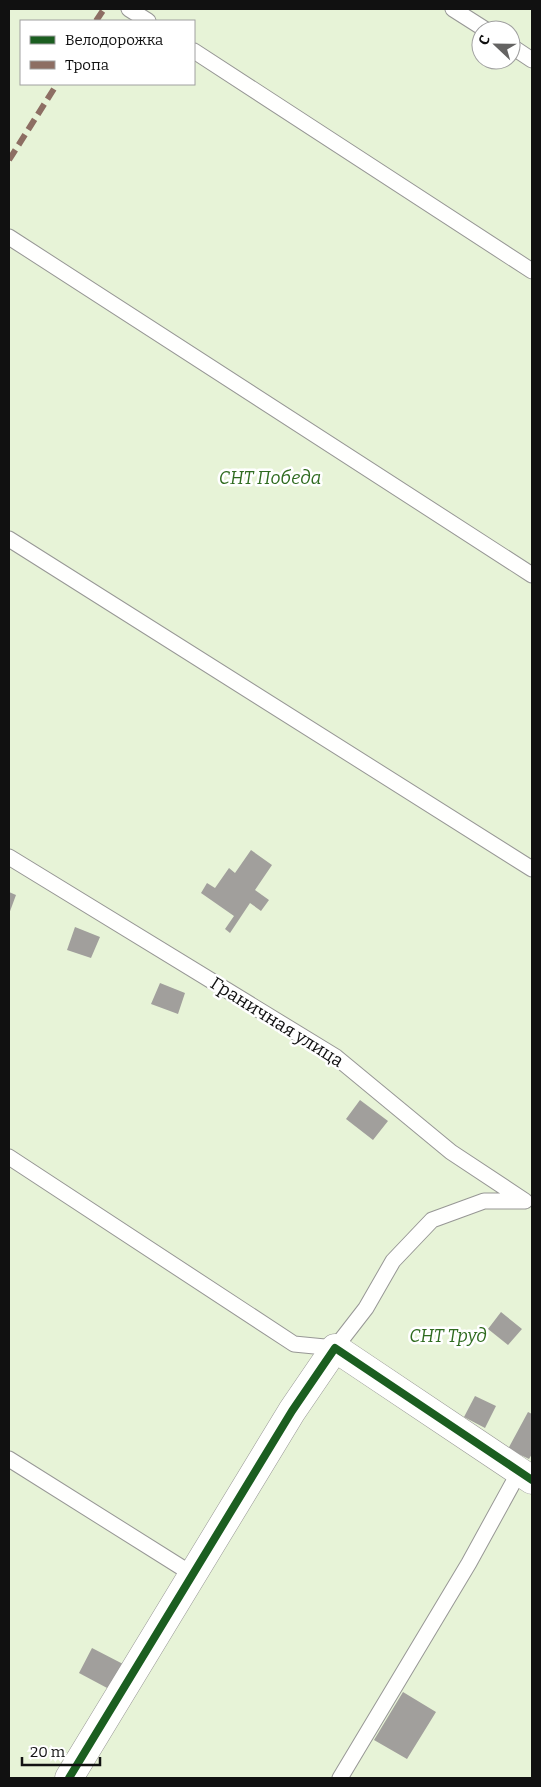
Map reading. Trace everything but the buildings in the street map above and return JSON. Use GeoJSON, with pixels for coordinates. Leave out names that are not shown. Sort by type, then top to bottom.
{"type":"FeatureCollection","features":[{"type":"Feature","properties":{"kind":"street"},"geometry":{"type":"LineString","coordinates":[[69,1778],[292,1411],[335,1348],[526,1476]]}},
{"type":"Feature","properties":{"kind":"lane"},"geometry":{"type":"LineString","coordinates":[[129,9],[146,20]]}},
{"type":"Feature","properties":{"kind":"lane"},"geometry":{"type":"LineString","coordinates":[[453,9],[471,20]]}},
{"type":"Feature","properties":{"kind":"lane"},"geometry":{"type":"LineString","coordinates":[[195,52],[532,271]]}},
{"type":"Feature","properties":{"kind":"lane"},"geometry":{"type":"LineString","coordinates":[[521,53],[532,60]]}},
{"type":"Feature","properties":{"kind":"lane"},"geometry":{"type":"LineString","coordinates":[[9,237],[532,575]]}},
{"type":"Feature","properties":{"kind":"lane"},"geometry":{"type":"LineString","coordinates":[[9,539],[532,870]]}},
{"type":"Feature","properties":{"kind":"lane","name":"Граничная улица"},"geometry":{"type":"LineString","coordinates":[[9,857],[336,1057],[451,1152],[529,1204]]}},
{"type":"Feature","properties":{"kind":"lane"},"geometry":{"type":"LineString","coordinates":[[9,1157],[294,1344],[335,1348],[366,1308],[393,1261],[432,1220],[484,1201],[529,1204]]}},
{"type":"Feature","properties":{"kind":"lane"},"geometry":{"type":"LineString","coordinates":[[9,1459],[192,1574]]}},
{"type":"Feature","properties":{"kind":"lane"},"geometry":{"type":"LineString","coordinates":[[340,1778],[469,1564],[526,1476]]}},
{"type":"Feature","properties":{"kind":"green space"},"geometry":{"type":"Polygon","coordinates":[[[9,9],[532,9],[532,1778],[9,1778],[9,9]]]}},
{"type":"Feature","properties":{"kind":"marked path"},"geometry":{"type":"LineString","coordinates":[[97,20],[104,9]]}},
{"type":"Feature","properties":{"kind":"marked path"},"geometry":{"type":"LineString","coordinates":[[9,160],[56,85]]}},
{"type":"Feature","properties":{"kind":"cycle path"},"geometry":{"type":"LineString","coordinates":[[69,1778],[292,1411],[335,1348],[532,1480]]}},
{"type":"Feature","properties":{"kind":"park label","name":"СНТ Победа"},"geometry":{"type":"Point","coordinates":[270,478]}},
{"type":"Feature","properties":{"kind":"park label","name":"СНТ Труд"},"geometry":{"type":"Point","coordinates":[448,1336]}}]}
